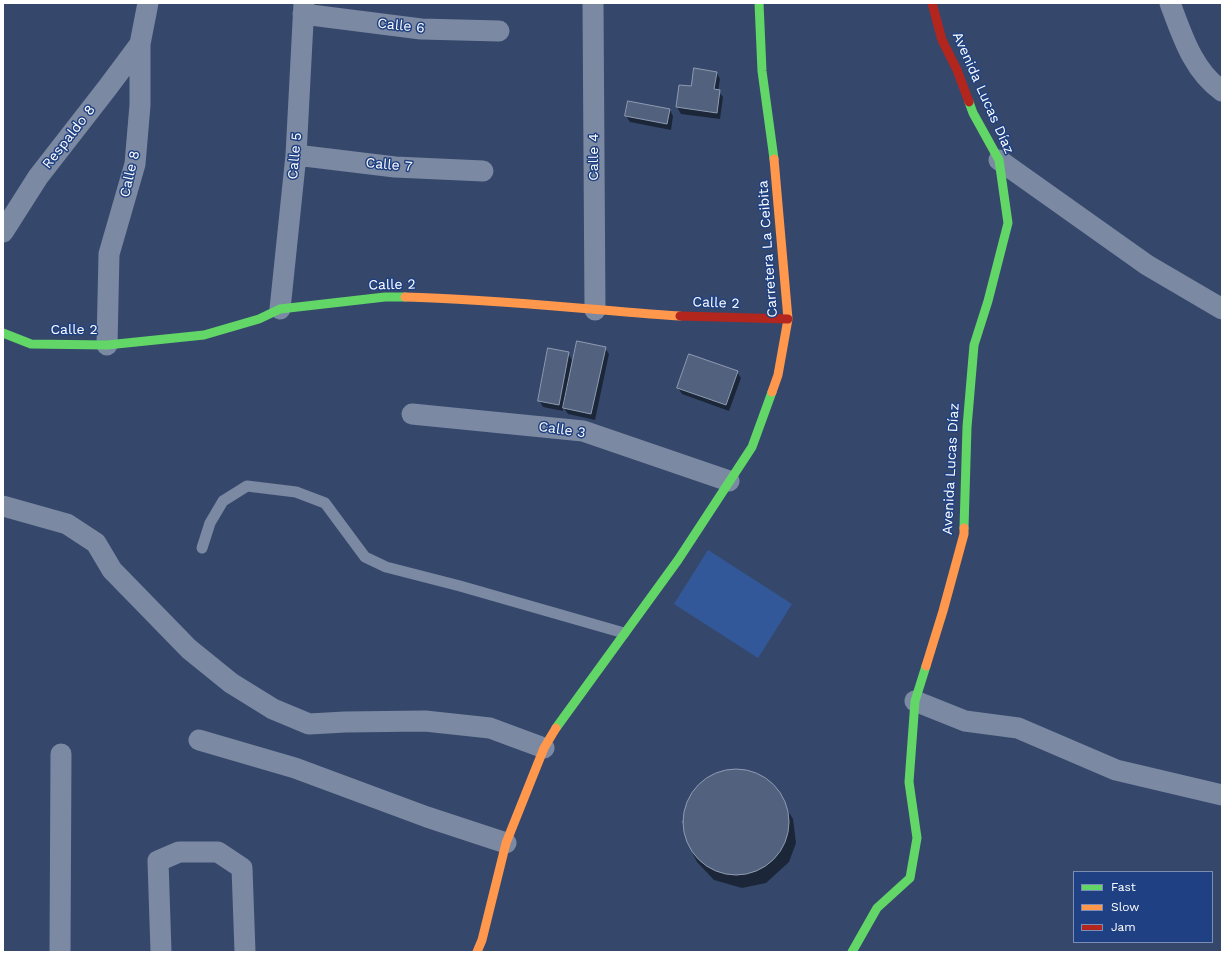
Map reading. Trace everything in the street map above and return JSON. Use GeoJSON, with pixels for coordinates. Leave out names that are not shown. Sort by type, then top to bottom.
{"type":"FeatureCollection","features":[{"type":"Feature","properties":{"kind":"street","name":"Calle 8"},"geometry":{"type":"LineString","coordinates":[[107,345],[109,254],[135,164],[140,105],[140,44],[148,3]]}},
{"type":"Feature","properties":{"kind":"street","name":"Calle 4"},"geometry":{"type":"LineString","coordinates":[[593,3],[595,310]]}},
{"type":"Feature","properties":{"kind":"street","name":"Carretera La Ceibita"},"geometry":{"type":"LineString","coordinates":[[477,952],[482,940],[506,843],[544,748],[557,727],[624,633],[678,560],[752,447],[778,375],[788,319],[773,143],[762,71],[759,3]]}},
{"type":"Feature","properties":{"kind":"street","name":"Avenida Lucas Díaz"},"geometry":{"type":"LineString","coordinates":[[852,952],[877,908],[910,878],[917,838],[909,782],[915,701],[943,611],[964,534],[967,427],[974,345],[988,301],[1008,223],[999,160],[973,113],[957,70],[942,40],[932,3]]}},
{"type":"Feature","properties":{"kind":"street"},"geometry":{"type":"LineString","coordinates":[[1170,3],[1183,40],[1196,66],[1222,91]]}},
{"type":"Feature","properties":{"kind":"street","name":"Calle 6"},"geometry":{"type":"LineString","coordinates":[[304,8],[422,29],[500,31]]}},
{"type":"Feature","properties":{"kind":"street","name":"Calle 5"},"geometry":{"type":"LineString","coordinates":[[280,309],[296,154],[304,8]]}},
{"type":"Feature","properties":{"kind":"street","name":"Respaldo 8"},"geometry":{"type":"LineString","coordinates":[[3,232],[38,177],[140,44]]}},
{"type":"Feature","properties":{"kind":"street","name":"Calle 7"},"geometry":{"type":"LineString","coordinates":[[296,154],[395,167],[483,171]]}},
{"type":"Feature","properties":{"kind":"street"},"geometry":{"type":"LineString","coordinates":[[999,160],[1147,265],[1222,309]]}},
{"type":"Feature","properties":{"kind":"street","name":"Calle 2"},"geometry":{"type":"LineString","coordinates":[[3,333],[31,344],[107,345],[204,334],[259,319],[280,309],[385,297],[444,298],[694,317],[788,319]]}},
{"type":"Feature","properties":{"kind":"street","name":"Calle 3"},"geometry":{"type":"LineString","coordinates":[[412,414],[583,431],[729,481]]}},
{"type":"Feature","properties":{"kind":"street"},"geometry":{"type":"LineString","coordinates":[[3,506],[67,524],[96,543],[112,570],[189,650],[231,683],[273,709],[309,724],[425,721],[490,728],[544,748]]}},
{"type":"Feature","properties":{"kind":"street"},"geometry":{"type":"LineString","coordinates":[[915,701],[965,722],[1018,728],[1116,770],[1222,795]]}},
{"type":"Feature","properties":{"kind":"street"},"geometry":{"type":"LineString","coordinates":[[199,740],[295,768],[427,817],[506,843]]}},
{"type":"Feature","properties":{"kind":"street"},"geometry":{"type":"LineString","coordinates":[[60,952],[61,754]]}},
{"type":"Feature","properties":{"kind":"street"},"geometry":{"type":"LineString","coordinates":[[161,952],[158,861],[179,852],[218,852],[242,868],[245,952]]}},
{"type":"Feature","properties":{"kind":"lane"},"geometry":{"type":"LineString","coordinates":[[202,548],[210,523],[223,501],[247,486],[296,492],[326,503],[365,557],[386,567],[460,586],[624,633]]}},
{"type":"Feature","properties":{"kind":"shaded area"},"geometry":{"type":"Polygon","coordinates":[[[708,550],[792,604],[758,658],[674,604],[708,550]]]}},
{"type":"Feature","properties":{"kind":"building"},"geometry":{"type":"Polygon","coordinates":[[[694,68],[717,72],[714,89],[720,90],[717,113],[676,107],[679,85],[691,86],[694,68]]]}},
{"type":"Feature","properties":{"kind":"building"},"geometry":{"type":"Polygon","coordinates":[[[628,101],[670,109],[667,124],[625,116],[628,101]]]}},
{"type":"Feature","properties":{"kind":"building"},"geometry":{"type":"Polygon","coordinates":[[[577,341],[606,347],[591,414],[563,408],[577,341]]]}},
{"type":"Feature","properties":{"kind":"building"},"geometry":{"type":"Polygon","coordinates":[[[548,348],[569,352],[559,405],[538,401],[548,348]]]}},
{"type":"Feature","properties":{"kind":"building"},"geometry":{"type":"Polygon","coordinates":[[[689,354],[738,371],[726,405],[677,388],[689,354]]]}},
{"type":"Feature","properties":{"kind":"building"},"geometry":{"type":"Polygon","coordinates":[[[736,769],[756,773],[773,785],[785,802],[789,822],[785,842],[773,859],[756,871],[736,875],[716,871],[699,859],[687,842],[683,822],[687,802],[699,785],[716,773],[736,769]]]}},
{"type":"Feature","properties":{"kind":"traffic: fast"},"geometry":{"type":"LineString","coordinates":[[759,3],[762,71],[774,159]]}},
{"type":"Feature","properties":{"kind":"traffic: fast"},"geometry":{"type":"LineString","coordinates":[[964,528],[967,427],[974,345],[988,301],[1008,223],[999,160],[973,113],[969,102]]}},
{"type":"Feature","properties":{"kind":"traffic: fast"},"geometry":{"type":"LineString","coordinates":[[3,333],[31,344],[107,345],[204,335],[259,319],[280,309],[385,297],[405,297]]}},
{"type":"Feature","properties":{"kind":"traffic: fast"},"geometry":{"type":"LineString","coordinates":[[556,728],[678,560],[752,447],[772,392]]}},
{"type":"Feature","properties":{"kind":"traffic: fast"},"geometry":{"type":"LineString","coordinates":[[852,952],[877,908],[910,878],[917,838],[909,782],[915,701],[926,666]]}},
{"type":"Feature","properties":{"kind":"traffic: slow"},"geometry":{"type":"LineString","coordinates":[[772,392],[778,375],[788,319],[774,159]]}},
{"type":"Feature","properties":{"kind":"traffic: slow"},"geometry":{"type":"LineString","coordinates":[[405,297],[508,302],[680,316]]}},
{"type":"Feature","properties":{"kind":"traffic: slow"},"geometry":{"type":"LineString","coordinates":[[926,666],[943,611],[964,534],[964,528]]}},
{"type":"Feature","properties":{"kind":"traffic: slow"},"geometry":{"type":"LineString","coordinates":[[477,952],[482,940],[506,843],[544,748],[556,728]]}},
{"type":"Feature","properties":{"kind":"traffic: jam"},"geometry":{"type":"LineString","coordinates":[[932,3],[942,40],[957,70],[969,102]]}},
{"type":"Feature","properties":{"kind":"traffic: jam"},"geometry":{"type":"LineString","coordinates":[[680,316],[788,319]]}}]}
